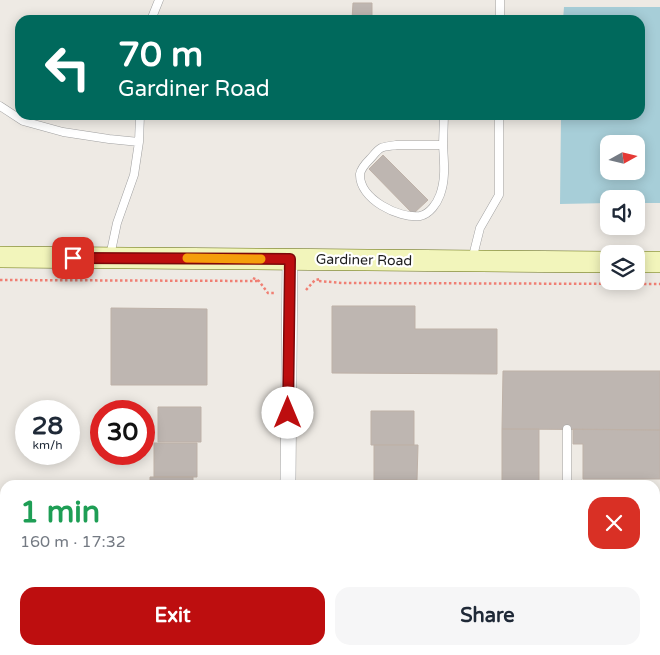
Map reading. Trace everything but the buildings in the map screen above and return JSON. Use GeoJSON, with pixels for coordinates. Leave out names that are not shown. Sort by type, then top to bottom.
{"type":"FeatureCollection","features":[{"type":"Feature","properties":{"kind":"street","name":"Gardiner Road"},"geometry":{"type":"LineString","coordinates":[[0,258],[600,262]]}},
{"type":"Feature","properties":{"kind":"street"},"geometry":{"type":"LineString","coordinates":[[288,480],[290,259]]}},
{"type":"Feature","properties":{"kind":"street"},"geometry":{"type":"LineString","coordinates":[[645,262],[660,262]]}},
{"type":"Feature","properties":{"kind":"lane"},"geometry":{"type":"LineString","coordinates":[[153,15],[159,0]]}},
{"type":"Feature","properties":{"kind":"lane"},"geometry":{"type":"LineString","coordinates":[[500,0],[500,15]]}},
{"type":"Feature","properties":{"kind":"lane"},"geometry":{"type":"LineString","coordinates":[[0,106],[15,116]]}},
{"type":"Feature","properties":{"kind":"lane"},"geometry":{"type":"LineString","coordinates":[[21,120],[63,132],[139,142]]}},
{"type":"Feature","properties":{"kind":"lane"},"geometry":{"type":"LineString","coordinates":[[110,258],[117,223],[134,174],[139,142],[140,120]]}},
{"type":"Feature","properties":{"kind":"lane"},"geometry":{"type":"LineString","coordinates":[[444,120],[444,145],[444,182],[440,196],[432,209],[422,216],[405,216],[387,209],[369,196],[362,185],[360,174],[364,165],[381,148],[444,145]]}},
{"type":"Feature","properties":{"kind":"lane"},"geometry":{"type":"LineString","coordinates":[[472,261],[480,228],[499,195],[500,120]]}},
{"type":"Feature","properties":{"kind":"lane"},"geometry":{"type":"LineString","coordinates":[[567,429],[567,480]]}},
{"type":"Feature","properties":{"kind":"path"},"geometry":{"type":"LineString","coordinates":[[0,280],[259,281]]}},
{"type":"Feature","properties":{"kind":"path"},"geometry":{"type":"LineString","coordinates":[[315,280],[362,283],[660,284]]}},
{"type":"Feature","properties":{"kind":"water"},"geometry":{"type":"Polygon","coordinates":[[[564,7],[660,7],[660,203],[645,203],[645,190],[600,190],[600,203],[560,204],[561,120],[645,120],[645,15],[563,15],[564,7]]]}},
{"type":"Feature","properties":{"kind":"slow traffic"},"geometry":{"type":"LineString","coordinates":[[187,258],[261,259]]}},
{"type":"Feature","properties":{"kind":"route"},"geometry":{"type":"LineString","coordinates":[[73,258],[290,259],[288,413]]}}]}
